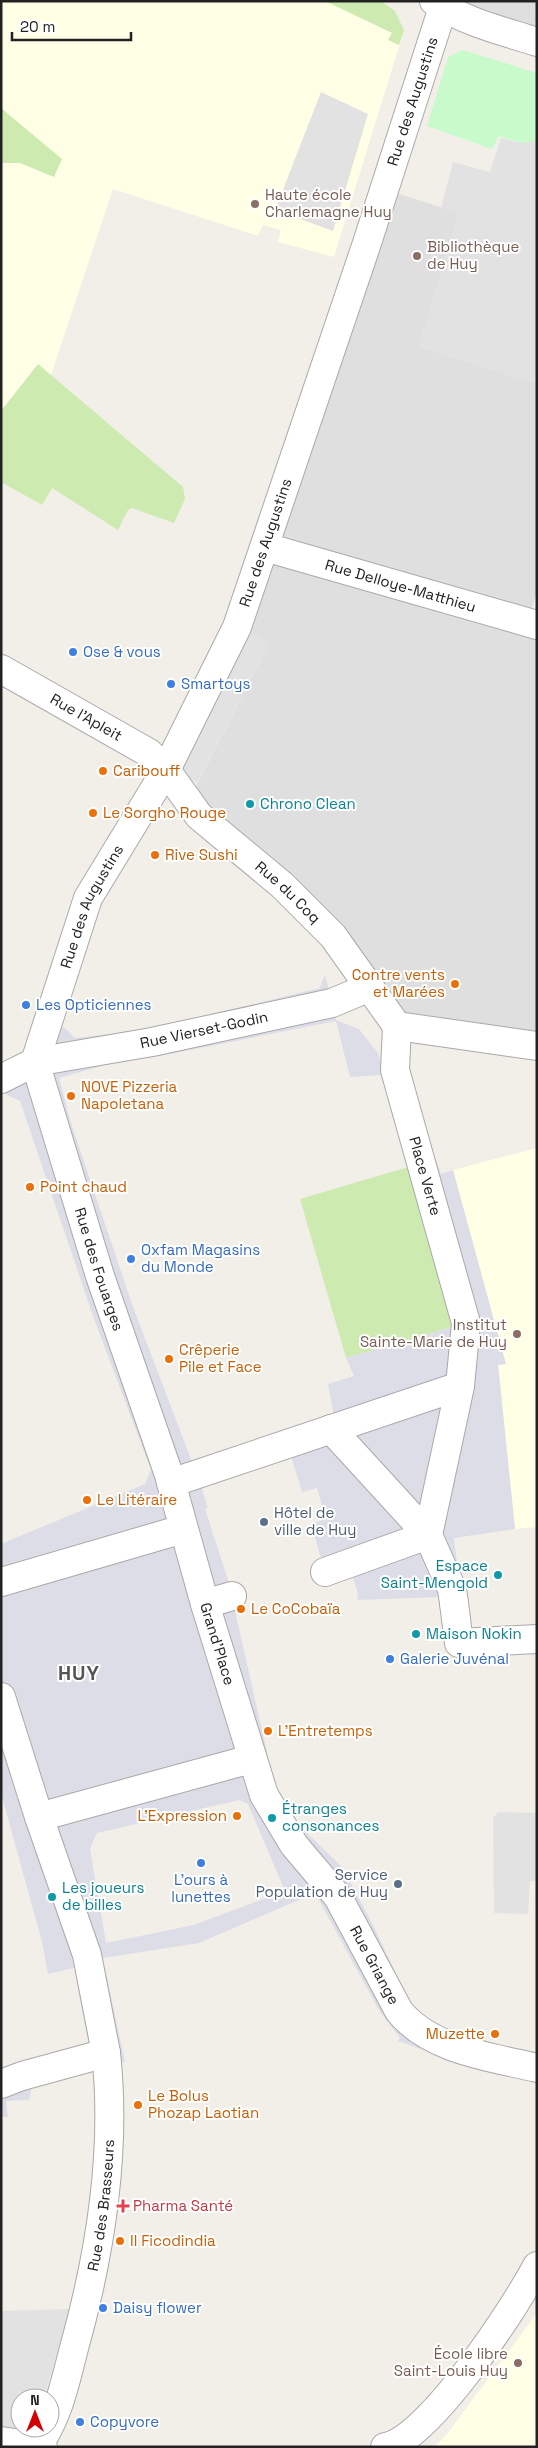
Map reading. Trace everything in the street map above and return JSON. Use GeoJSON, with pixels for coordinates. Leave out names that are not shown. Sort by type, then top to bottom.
{"type":"FeatureCollection","features":[{"type":"Feature","properties":{"kind":"street"},"geometry":{"type":"LineString","coordinates":[[441,3],[483,25],[537,42]]}},
{"type":"Feature","properties":{"kind":"street","name":"Rue des Augustins"},"geometry":{"type":"LineString","coordinates":[[34,1062],[88,898],[166,770],[236,628],[265,547],[441,3]]}},
{"type":"Feature","properties":{"kind":"street","name":"Rue Delloye-Matthieu"},"geometry":{"type":"LineString","coordinates":[[265,547],[537,625]]}},
{"type":"Feature","properties":{"kind":"street","name":"Rue l'Apleit"},"geometry":{"type":"LineString","coordinates":[[1,669],[149,753],[166,770]]}},
{"type":"Feature","properties":{"kind":"street","name":"Rue du Coq"},"geometry":{"type":"LineString","coordinates":[[166,770],[199,816],[282,885],[333,936],[397,1026]]}},
{"type":"Feature","properties":{"kind":"street","name":"Rue Vierset-Godin"},"geometry":{"type":"LineString","coordinates":[[1,1079],[34,1062],[152,1042],[332,1003],[370,987]]}},
{"type":"Feature","properties":{"kind":"street"},"geometry":{"type":"LineString","coordinates":[[397,1026],[537,1046]]}},
{"type":"Feature","properties":{"kind":"street","name":"Place Verte"},"geometry":{"type":"LineString","coordinates":[[397,1026],[395,1070],[466,1323],[460,1386]]}},
{"type":"Feature","properties":{"kind":"street","name":"Rue des Fouarges"},"geometry":{"type":"LineString","coordinates":[[34,1062],[100,1276],[170,1479]]}},
{"type":"Feature","properties":{"kind":"street"},"geometry":{"type":"LineString","coordinates":[[170,1479],[331,1429],[460,1386]]}},
{"type":"Feature","properties":{"kind":"street"},"geometry":{"type":"LineString","coordinates":[[428,1535],[460,1386]]}},
{"type":"Feature","properties":{"kind":"street"},"geometry":{"type":"LineString","coordinates":[[331,1429],[428,1535],[452,1589],[459,1643],[537,1639]]}},
{"type":"Feature","properties":{"kind":"street","name":"Grand'Place"},"geometry":{"type":"LineString","coordinates":[[170,1479],[251,1760],[264,1795]]}},
{"type":"Feature","properties":{"kind":"street"},"geometry":{"type":"LineString","coordinates":[[1,1582],[183,1529]]}},
{"type":"Feature","properties":{"kind":"street"},"geometry":{"type":"LineString","coordinates":[[325,1572],[428,1535]]}},
{"type":"Feature","properties":{"kind":"street"},"geometry":{"type":"LineString","coordinates":[[205,1604],[232,1596]]}},
{"type":"Feature","properties":{"kind":"street"},"geometry":{"type":"LineString","coordinates":[[1,1696],[39,1817],[251,1760]]}},
{"type":"Feature","properties":{"kind":"street","name":"Rue Griange"},"geometry":{"type":"LineString","coordinates":[[264,1795],[294,1845],[338,1897],[399,2011],[409,2024],[454,2046],[537,2068]]}},
{"type":"Feature","properties":{"kind":"street","name":"Rue des Brasseurs"},"geometry":{"type":"LineString","coordinates":[[37,2446],[50,2429],[57,2410],[80,2329],[96,2256],[105,2192],[110,2125],[106,2053],[87,1955],[39,1817]]}},
{"type":"Feature","properties":{"kind":"street"},"geometry":{"type":"LineString","coordinates":[[1,2084],[22,2076],[106,2053]]}},
{"type":"Feature","properties":{"kind":"street"},"geometry":{"type":"LineString","coordinates":[[385,2447],[417,2430],[479,2357],[521,2296],[537,2266]]}},
{"type":"Feature","properties":{"kind":"street"},"geometry":{"type":"LineString","coordinates":[[1,2441],[43,2447]]}},
{"type":"Feature","properties":{"kind":"shaded area","name":"Haute école Charlemagne Huy"},"geometry":{"type":"Polygon","coordinates":[[[1,1],[381,1],[395,11],[404,30],[334,257],[278,242],[281,230],[263,225],[258,236],[113,189],[51,375],[38,365],[1,411],[1,1]]]}},
{"type":"Feature","properties":{"kind":"shaded area"},"geometry":{"type":"Polygon","coordinates":[[[445,1],[537,1],[537,42],[445,1]]]}},
{"type":"Feature","properties":{"kind":"shaded area"},"geometry":{"type":"Polygon","coordinates":[[[321,92],[368,114],[333,231],[275,210],[321,92]]]}},
{"type":"Feature","properties":{"kind":"shaded area"},"geometry":{"type":"Polygon","coordinates":[[[501,138],[520,143],[537,142],[537,383],[419,347],[459,214],[441,208],[453,162],[490,172],[501,138]]]}},
{"type":"Feature","properties":{"kind":"shaded area"},"geometry":{"type":"Polygon","coordinates":[[[384,189],[459,213],[419,347],[537,383],[537,590],[528,623],[537,625],[537,1046],[397,1026],[376,996],[188,802],[269,643],[244,631],[384,189]]]}},
{"type":"Feature","properties":{"kind":"shaded area"},"geometry":{"type":"Polygon","coordinates":[[[244,631],[269,643],[197,783],[177,772],[244,631]]]}},
{"type":"Feature","properties":{"kind":"shaded area"},"geometry":{"type":"Polygon","coordinates":[[[325,974],[336,1020],[359,1029],[378,1053],[384,1075],[350,1077],[336,1021],[165,1055],[113,1063],[59,1078],[71,1123],[133,1307],[208,1508],[205,1509],[232,1592],[275,1787],[297,1823],[343,1868],[373,1925],[410,2003],[425,2019],[471,2041],[537,2054],[537,2081],[466,2065],[398,2041],[400,2038],[380,2012],[315,1893],[199,1943],[103,1958],[125,2062],[107,2065],[32,2087],[29,2100],[6,2101],[8,2117],[1,2117],[1,2075],[89,2046],[74,1968],[48,1974],[42,1942],[1,1793],[1,1544],[145,1484],[151,1470],[94,1319],[20,1101],[7,1095],[1,1084],[35,1062],[47,1023],[65,1028],[75,1038],[146,1030],[320,988],[325,974]],[[239,1800],[97,1833],[90,1849],[106,1943],[194,1925],[285,1891],[248,1804],[239,1800]]]}},
{"type":"Feature","properties":{"kind":"shaded area"},"geometry":{"type":"Polygon","coordinates":[[[413,1096],[441,1174],[453,1170],[506,1364],[498,1365],[515,1529],[454,1538],[462,1602],[442,1597],[358,1600],[357,1590],[351,1573],[327,1578],[311,1524],[326,1519],[317,1488],[302,1492],[290,1453],[334,1417],[328,1384],[354,1376],[346,1358],[452,1327],[400,1138],[413,1096]]]}},
{"type":"Feature","properties":{"kind":"shaded area","name":"Institut Sainte-Marie de Huy"},"geometry":{"type":"Polygon","coordinates":[[[537,1148],[537,1527],[515,1529],[498,1364],[505,1364],[453,1170],[537,1148]]]}},
{"type":"Feature","properties":{"kind":"shaded area"},"geometry":{"type":"Polygon","coordinates":[[[498,1812],[537,1813],[537,1881],[530,1881],[528,1914],[494,1913],[493,1818],[498,1812]]]}},
{"type":"Feature","properties":{"kind":"shaded area"},"geometry":{"type":"Polygon","coordinates":[[[70,2309],[47,2388],[10,2388],[10,2438],[12,2438],[1,2447],[1,2311],[70,2309]]]}},
{"type":"Feature","properties":{"kind":"shaded area","name":"École libre Saint-Louis Huy"},"geometry":{"type":"Polygon","coordinates":[[[537,2313],[537,2447],[434,2447],[447,2434],[537,2313]]]}},
{"type":"Feature","properties":{"kind":"green space"},"geometry":{"type":"Polygon","coordinates":[[[325,1],[381,1],[395,11],[404,30],[399,45],[388,40],[392,33],[325,1]]]}},
{"type":"Feature","properties":{"kind":"green space"},"geometry":{"type":"Polygon","coordinates":[[[463,50],[537,73],[537,142],[521,143],[499,136],[492,149],[427,126],[448,57],[463,50]]]}},
{"type":"Feature","properties":{"kind":"green space"},"geometry":{"type":"Polygon","coordinates":[[[1,108],[62,159],[54,177],[20,163],[1,163],[1,108]]]}},
{"type":"Feature","properties":{"kind":"green space"},"geometry":{"type":"Polygon","coordinates":[[[38,364],[183,487],[185,499],[174,523],[132,508],[128,510],[118,530],[52,488],[42,505],[1,482],[1,411],[38,364]]]}},
{"type":"Feature","properties":{"kind":"green space"},"geometry":{"type":"Polygon","coordinates":[[[408,1167],[452,1327],[346,1358],[300,1199],[408,1167]]]}},
{"type":"Feature","properties":{"kind":"place","name":"Haute école Charlemagne Huy"},"geometry":{"type":"Point","coordinates":[255,204]}},
{"type":"Feature","properties":{"kind":"place","name":"Bibliothèque de Huy"},"geometry":{"type":"Point","coordinates":[417,256]}},
{"type":"Feature","properties":{"kind":"place","name":"Ose & vous"},"geometry":{"type":"Point","coordinates":[73,652]}},
{"type":"Feature","properties":{"kind":"place","name":"Smartoys"},"geometry":{"type":"Point","coordinates":[171,684]}},
{"type":"Feature","properties":{"kind":"place","name":"Caribouff"},"geometry":{"type":"Point","coordinates":[103,771]}},
{"type":"Feature","properties":{"kind":"place","name":"Chrono Clean"},"geometry":{"type":"Point","coordinates":[250,804]}},
{"type":"Feature","properties":{"kind":"place","name":"Le Sorgho Rouge"},"geometry":{"type":"Point","coordinates":[93,813]}},
{"type":"Feature","properties":{"kind":"place","name":"Rive Sushi"},"geometry":{"type":"Point","coordinates":[155,855]}},
{"type":"Feature","properties":{"kind":"place","name":"Contre vents et Marées"},"geometry":{"type":"Point","coordinates":[455,984]}},
{"type":"Feature","properties":{"kind":"place","name":"Les Opticiennes"},"geometry":{"type":"Point","coordinates":[26,1005]}},
{"type":"Feature","properties":{"kind":"place","name":"NOVE Pizzeria Napoletana"},"geometry":{"type":"Point","coordinates":[71,1096]}},
{"type":"Feature","properties":{"kind":"place","name":"Point chaud"},"geometry":{"type":"Point","coordinates":[30,1187]}},
{"type":"Feature","properties":{"kind":"place","name":"Oxfam Magasins du Monde"},"geometry":{"type":"Point","coordinates":[131,1259]}},
{"type":"Feature","properties":{"kind":"place","name":"Institut Sainte-Marie de Huy"},"geometry":{"type":"Point","coordinates":[517,1334]}},
{"type":"Feature","properties":{"kind":"place","name":"Crêperie Pile et Face"},"geometry":{"type":"Point","coordinates":[169,1359]}},
{"type":"Feature","properties":{"kind":"place","name":"Le Litéraire"},"geometry":{"type":"Point","coordinates":[87,1500]}},
{"type":"Feature","properties":{"kind":"place","name":"Hôtel de ville de Huy"},"geometry":{"type":"Point","coordinates":[264,1522]}},
{"type":"Feature","properties":{"kind":"place","name":"Espace Saint-Mengold"},"geometry":{"type":"Point","coordinates":[498,1575]}},
{"type":"Feature","properties":{"kind":"place","name":"Le CoCobaïa"},"geometry":{"type":"Point","coordinates":[241,1609]}},
{"type":"Feature","properties":{"kind":"place","name":"Maison Nokin"},"geometry":{"type":"Point","coordinates":[416,1634]}},
{"type":"Feature","properties":{"kind":"place","name":"Galerie Juvénal"},"geometry":{"type":"Point","coordinates":[390,1659]}},
{"type":"Feature","properties":{"kind":"place","name":"L'Entretemps"},"geometry":{"type":"Point","coordinates":[268,1731]}},
{"type":"Feature","properties":{"kind":"place","name":"L'Expression"},"geometry":{"type":"Point","coordinates":[237,1816]}},
{"type":"Feature","properties":{"kind":"place","name":"Étranges consonances"},"geometry":{"type":"Point","coordinates":[272,1818]}},
{"type":"Feature","properties":{"kind":"place","name":"L'ours à lunettes"},"geometry":{"type":"Point","coordinates":[201,1863]}},
{"type":"Feature","properties":{"kind":"place","name":"Service Population de Huy"},"geometry":{"type":"Point","coordinates":[398,1884]}},
{"type":"Feature","properties":{"kind":"place","name":"Les joueurs de billes"},"geometry":{"type":"Point","coordinates":[52,1897]}},
{"type":"Feature","properties":{"kind":"place","name":"Muzette"},"geometry":{"type":"Point","coordinates":[495,2034]}},
{"type":"Feature","properties":{"kind":"place","name":"Le Bolus Phozap Laotian"},"geometry":{"type":"Point","coordinates":[138,2105]}},
{"type":"Feature","properties":{"kind":"place","name":"Pharma Santé"},"geometry":{"type":"Point","coordinates":[123,2206]}},
{"type":"Feature","properties":{"kind":"place","name":"Il Ficodindia"},"geometry":{"type":"Point","coordinates":[120,2241]}},
{"type":"Feature","properties":{"kind":"place","name":"Daisy flower"},"geometry":{"type":"Point","coordinates":[103,2308]}},
{"type":"Feature","properties":{"kind":"place","name":"École libre Saint-Louis Huy"},"geometry":{"type":"Point","coordinates":[518,2363]}},
{"type":"Feature","properties":{"kind":"place","name":"Copyvore"},"geometry":{"type":"Point","coordinates":[80,2422]}},
{"type":"Feature","properties":{"kind":"district","name":"HUY"},"geometry":{"type":"Point","coordinates":[79,1673]}}]}
